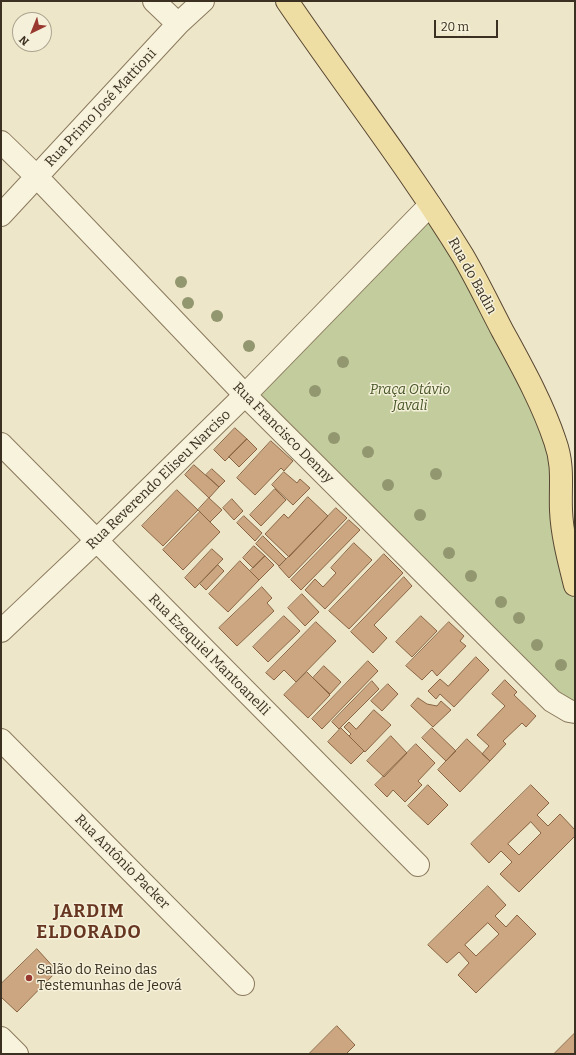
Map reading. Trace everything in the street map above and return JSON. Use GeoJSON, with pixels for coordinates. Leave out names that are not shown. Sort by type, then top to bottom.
{"type":"FeatureCollection","features":[{"type":"Feature","properties":{"kind":"main road","name":"Rua do Badin"},"geometry":{"type":"LineString","coordinates":[[287,1],[430,205],[464,258],[515,354],[548,422],[556,443],[561,465],[563,487],[561,510],[566,551],[575,585]]}},
{"type":"Feature","properties":{"kind":"street"},"geometry":{"type":"LineString","coordinates":[[154,1],[178,24]]}},
{"type":"Feature","properties":{"kind":"street","name":"Rua Primo José Mattioni"},"geometry":{"type":"LineString","coordinates":[[1,215],[178,24],[203,1]]}},
{"type":"Feature","properties":{"kind":"street","name":"Rua Francisco Denny"},"geometry":{"type":"LineString","coordinates":[[1,142],[37,177],[245,395],[552,701],[569,711],[575,712]]}},
{"type":"Feature","properties":{"kind":"street","name":"Rua Reverendo Eliseu Narciso"},"geometry":{"type":"LineString","coordinates":[[1,630],[96,541],[245,395],[430,205]]}},
{"type":"Feature","properties":{"kind":"street","name":"Rua Ezequiel Mantoanelli"},"geometry":{"type":"LineString","coordinates":[[1,444],[418,865]]}},
{"type":"Feature","properties":{"kind":"street","name":"Rua Antônio Packer"},"geometry":{"type":"LineString","coordinates":[[1,740],[243,984]]}},
{"type":"Feature","properties":{"kind":"street"},"geometry":{"type":"LineString","coordinates":[[1,1038],[17,1054]]}},
{"type":"Feature","properties":{"kind":"green space","name":"Praça Otávio Javali"},"geometry":{"type":"Polygon","coordinates":[[[428,213],[556,443],[563,569],[575,602],[575,711],[250,399],[428,213]]]}},
{"type":"Feature","properties":{"kind":"building"},"geometry":{"type":"Polygon","coordinates":[[[235,428],[247,439],[225,461],[214,450],[235,428]]]}},
{"type":"Feature","properties":{"kind":"building"},"geometry":{"type":"Polygon","coordinates":[[[247,439],[257,449],[239,467],[229,457],[247,439]]]}},
{"type":"Feature","properties":{"kind":"building"},"geometry":{"type":"Polygon","coordinates":[[[271,441],[293,461],[284,471],[281,468],[255,495],[237,478],[271,441]]]}},
{"type":"Feature","properties":{"kind":"building"},"geometry":{"type":"Polygon","coordinates":[[[194,465],[219,487],[209,498],[185,475],[194,465]]]}},
{"type":"Feature","properties":{"kind":"building"},"geometry":{"type":"Polygon","coordinates":[[[212,469],[225,481],[219,487],[206,475],[212,469]]]}},
{"type":"Feature","properties":{"kind":"building"},"geometry":{"type":"Polygon","coordinates":[[[284,472],[297,483],[300,479],[310,488],[293,505],[272,485],[284,472]]]}},
{"type":"Feature","properties":{"kind":"building"},"geometry":{"type":"Polygon","coordinates":[[[275,489],[286,500],[261,526],[250,515],[275,489]]]}},
{"type":"Feature","properties":{"kind":"building"},"geometry":{"type":"Polygon","coordinates":[[[177,490],[198,510],[163,546],[142,526],[177,490]]]}},
{"type":"Feature","properties":{"kind":"building"},"geometry":{"type":"Polygon","coordinates":[[[308,497],[328,516],[289,557],[265,534],[284,514],[288,518],[308,497]]]}},
{"type":"Feature","properties":{"kind":"building"},"geometry":{"type":"Polygon","coordinates":[[[209,498],[222,510],[210,522],[198,510],[209,498]]]}},
{"type":"Feature","properties":{"kind":"building"},"geometry":{"type":"Polygon","coordinates":[[[232,499],[243,511],[234,520],[223,508],[232,499]]]}},
{"type":"Feature","properties":{"kind":"building"},"geometry":{"type":"Polygon","coordinates":[[[336,508],[347,518],[289,578],[279,567],[336,508]]]}},
{"type":"Feature","properties":{"kind":"building"},"geometry":{"type":"Polygon","coordinates":[[[200,512],[220,532],[183,570],[163,550],[200,512]]]}},
{"type":"Feature","properties":{"kind":"building"},"geometry":{"type":"Polygon","coordinates":[[[244,516],[262,533],[255,541],[237,523],[244,516]]]}},
{"type":"Feature","properties":{"kind":"building"},"geometry":{"type":"Polygon","coordinates":[[[349,520],[360,530],[301,590],[291,580],[349,520]]]}},
{"type":"Feature","properties":{"kind":"building"},"geometry":{"type":"Polygon","coordinates":[[[263,536],[286,559],[279,566],[256,544],[263,536]]]}},
{"type":"Feature","properties":{"kind":"building"},"geometry":{"type":"Polygon","coordinates":[[[354,543],[372,560],[325,609],[305,590],[315,579],[323,587],[336,573],[331,568],[354,543]]]}},
{"type":"Feature","properties":{"kind":"building"},"geometry":{"type":"Polygon","coordinates":[[[254,546],[265,556],[253,568],[243,558],[254,546]]]}},
{"type":"Feature","properties":{"kind":"building"},"geometry":{"type":"Polygon","coordinates":[[[212,549],[223,559],[195,588],[185,578],[212,549]]]}},
{"type":"Feature","properties":{"kind":"building"},"geometry":{"type":"Polygon","coordinates":[[[384,554],[403,573],[349,629],[329,611],[384,554]]]}},
{"type":"Feature","properties":{"kind":"building"},"geometry":{"type":"Polygon","coordinates":[[[265,556],[274,565],[259,580],[250,571],[265,556]]]}},
{"type":"Feature","properties":{"kind":"building"},"geometry":{"type":"Polygon","coordinates":[[[240,561],[259,580],[228,612],[209,594],[240,561]]]}},
{"type":"Feature","properties":{"kind":"building"},"geometry":{"type":"Polygon","coordinates":[[[218,565],[224,571],[206,590],[200,584],[218,565]]]}},
{"type":"Feature","properties":{"kind":"building"},"geometry":{"type":"Polygon","coordinates":[[[404,577],[412,586],[374,625],[387,638],[373,653],[351,632],[404,577]]]}},
{"type":"Feature","properties":{"kind":"building"},"geometry":{"type":"Polygon","coordinates":[[[262,587],[272,598],[267,603],[274,611],[237,646],[219,628],[262,587]]]}},
{"type":"Feature","properties":{"kind":"building"},"geometry":{"type":"Polygon","coordinates":[[[302,594],[319,612],[305,626],[288,608],[302,594]]]}},
{"type":"Feature","properties":{"kind":"building"},"geometry":{"type":"Polygon","coordinates":[[[284,616],[300,631],[268,662],[253,647],[284,616]]]}},
{"type":"Feature","properties":{"kind":"building"},"geometry":{"type":"Polygon","coordinates":[[[421,616],[437,631],[412,657],[396,642],[421,616]]]}},
{"type":"Feature","properties":{"kind":"building"},"geometry":{"type":"Polygon","coordinates":[[[316,622],[336,641],[296,682],[284,670],[274,680],[266,673],[316,622]]]}},
{"type":"Feature","properties":{"kind":"building"},"geometry":{"type":"Polygon","coordinates":[[[449,622],[464,636],[460,641],[466,646],[437,676],[432,670],[422,680],[406,666],[449,622]]]}},
{"type":"Feature","properties":{"kind":"building"},"geometry":{"type":"Polygon","coordinates":[[[476,657],[489,670],[454,707],[440,694],[436,699],[428,691],[440,679],[448,686],[476,657]]]}},
{"type":"Feature","properties":{"kind":"building"},"geometry":{"type":"Polygon","coordinates":[[[368,661],[378,671],[322,729],[312,719],[368,661]]]}},
{"type":"Feature","properties":{"kind":"building"},"geometry":{"type":"Polygon","coordinates":[[[324,666],[341,682],[330,694],[313,678],[324,666]]]}},
{"type":"Feature","properties":{"kind":"building"},"geometry":{"type":"Polygon","coordinates":[[[307,672],[330,695],[308,718],[284,695],[307,672]]]}},
{"type":"Feature","properties":{"kind":"building"},"geometry":{"type":"Polygon","coordinates":[[[505,680],[517,692],[514,695],[536,716],[526,727],[522,723],[503,741],[506,744],[490,761],[482,754],[489,746],[477,735],[505,706],[492,694],[505,680]]]}},
{"type":"Feature","properties":{"kind":"building"},"geometry":{"type":"Polygon","coordinates":[[[372,681],[379,689],[339,729],[332,722],[372,681]]]}},
{"type":"Feature","properties":{"kind":"building"},"geometry":{"type":"Polygon","coordinates":[[[388,684],[398,694],[382,711],[371,701],[388,684]]]}},
{"type":"Feature","properties":{"kind":"building"},"geometry":{"type":"Polygon","coordinates":[[[418,698],[427,704],[437,706],[441,701],[451,710],[433,727],[411,706],[418,698]]]}},
{"type":"Feature","properties":{"kind":"building"},"geometry":{"type":"Polygon","coordinates":[[[374,710],[391,725],[365,752],[349,736],[351,734],[344,727],[349,722],[356,729],[374,710]]]}},
{"type":"Feature","properties":{"kind":"building"},"geometry":{"type":"Polygon","coordinates":[[[341,728],[364,751],[351,764],[328,742],[341,728]]]}},
{"type":"Feature","properties":{"kind":"building"},"geometry":{"type":"Polygon","coordinates":[[[432,728],[456,751],[446,761],[422,738],[432,728]]]}},
{"type":"Feature","properties":{"kind":"building"},"geometry":{"type":"Polygon","coordinates":[[[391,736],[407,753],[384,777],[367,761],[391,736]]]}},
{"type":"Feature","properties":{"kind":"building"},"geometry":{"type":"Polygon","coordinates":[[[467,739],[490,761],[460,792],[438,770],[467,739]]]}},
{"type":"Feature","properties":{"kind":"building"},"geometry":{"type":"Polygon","coordinates":[[[416,744],[435,763],[418,781],[422,785],[405,802],[393,790],[387,797],[375,785],[416,744]]]}},
{"type":"Feature","properties":{"kind":"building"},"geometry":{"type":"Polygon","coordinates":[[[428,785],[448,805],[428,825],[408,806],[428,785]]]}},
{"type":"Feature","properties":{"kind":"building"},"geometry":{"type":"Polygon","coordinates":[[[531,785],[549,803],[537,815],[548,826],[560,814],[575,830],[575,836],[519,892],[500,874],[512,862],[501,851],[489,863],[471,844],[531,785]],[[531,822],[508,844],[519,855],[541,833],[531,822]]]}},
{"type":"Feature","properties":{"kind":"building"},"geometry":{"type":"Polygon","coordinates":[[[488,886],[506,905],[495,916],[506,927],[517,915],[536,934],[476,993],[458,975],[469,963],[459,952],[447,963],[428,945],[488,886]],[[488,923],[465,945],[476,956],[499,934],[488,923]]]}},
{"type":"Feature","properties":{"kind":"building","name":"Salão do Reino das Testemunhas de Jeová"},"geometry":{"type":"Polygon","coordinates":[[[37,949],[57,971],[17,1012],[1,997],[1,984],[37,949]]]}},
{"type":"Feature","properties":{"kind":"building"},"geometry":{"type":"Polygon","coordinates":[[[337,1026],[355,1045],[346,1054],[309,1054],[337,1026]]]}},
{"type":"Feature","properties":{"kind":"building"},"geometry":{"type":"Polygon","coordinates":[[[575,1033],[575,1054],[554,1054],[575,1033]]]}},
{"type":"Feature","properties":{"kind":"place","name":"Salão do Reino das Testemunhas de Jeová"},"geometry":{"type":"Point","coordinates":[29,978]}},
{"type":"Feature","properties":{"kind":"district","name":"JARDIM ELDORADO"},"geometry":{"type":"Point","coordinates":[89,922]}}]}
